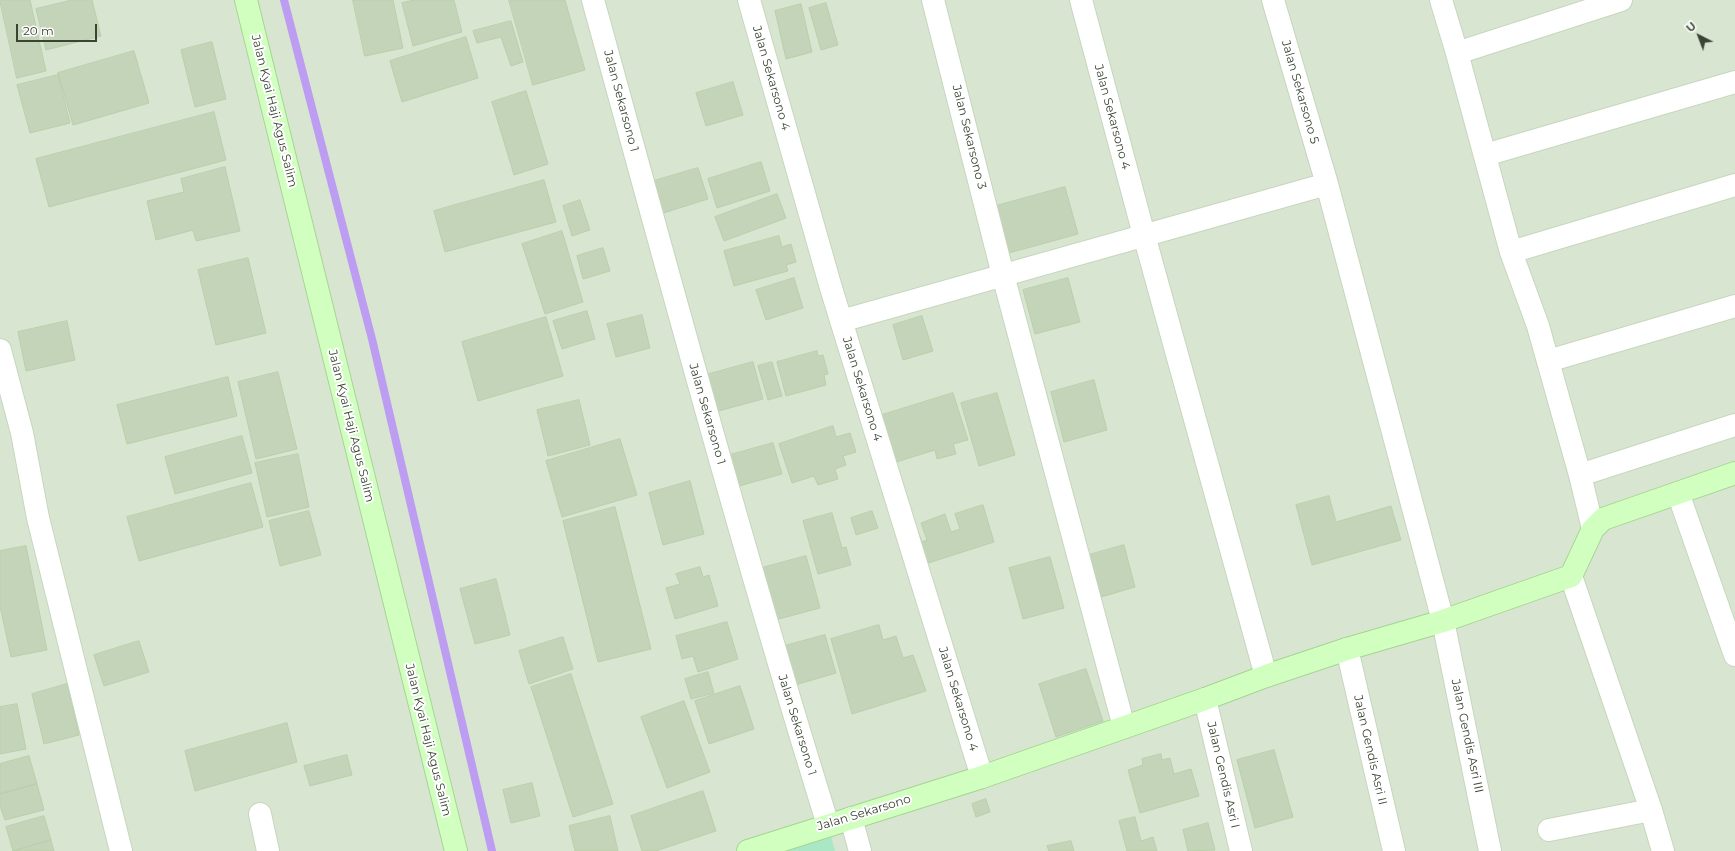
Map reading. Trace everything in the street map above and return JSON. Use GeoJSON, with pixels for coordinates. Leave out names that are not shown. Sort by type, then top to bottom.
{"type":"FeatureCollection","features":[{"type":"Feature","properties":{"kind":"street","name":"Jalan Kyai Haji Agus Salim"},"geometry":{"type":"LineString","coordinates":[[246,0],[456,851]]}},
{"type":"Feature","properties":{"kind":"street","name":"Jalan Sekarsono 1"},"geometry":{"type":"LineString","coordinates":[[593,0],[709,425],[795,720],[828,825]]}},
{"type":"Feature","properties":{"kind":"street","name":"Jalan Sekarsono 4"},"geometry":{"type":"LineString","coordinates":[[749,0],[841,321],[982,777]]}},
{"type":"Feature","properties":{"kind":"street","name":"Jalan Sekarsono 3"},"geometry":{"type":"LineString","coordinates":[[933,0],[1003,275],[1124,727]]}},
{"type":"Feature","properties":{"kind":"street","name":"Jalan Sekarsono 4"},"geometry":{"type":"LineString","coordinates":[[1081,0],[1144,235],[1266,676]]}},
{"type":"Feature","properties":{"kind":"street","name":"Jalan Sekarsono 5"},"geometry":{"type":"LineString","coordinates":[[1273,0],[1327,184],[1443,621]]}},
{"type":"Feature","properties":{"kind":"street"},"geometry":{"type":"LineString","coordinates":[[1441,0],[1511,252],[1538,326],[1580,475],[1593,529]]}},
{"type":"Feature","properties":{"kind":"street"},"geometry":{"type":"LineString","coordinates":[[1457,54],[1621,0]]}},
{"type":"Feature","properties":{"kind":"street"},"geometry":{"type":"LineString","coordinates":[[1485,155],[1735,82]]}},
{"type":"Feature","properties":{"kind":"street"},"geometry":{"type":"LineString","coordinates":[[841,321],[1327,184]]}},
{"type":"Feature","properties":{"kind":"street"},"geometry":{"type":"LineString","coordinates":[[1511,252],[1735,185]]}},
{"type":"Feature","properties":{"kind":"street"},"geometry":{"type":"LineString","coordinates":[[1548,361],[1735,306]]}},
{"type":"Feature","properties":{"kind":"street"},"geometry":{"type":"LineString","coordinates":[[0,350],[22,433],[38,518],[121,851]]}},
{"type":"Feature","properties":{"kind":"street"},"geometry":{"type":"LineString","coordinates":[[1580,475],[1735,425]]}},
{"type":"Feature","properties":{"kind":"street"},"geometry":{"type":"LineString","coordinates":[[1663,851],[1651,810],[1571,576],[1593,529],[1603,519],[1735,473]]}},
{"type":"Feature","properties":{"kind":"street"},"geometry":{"type":"LineString","coordinates":[[1678,493],[1730,626],[1735,655]]}},
{"type":"Feature","properties":{"kind":"street","name":"Jalan Sekarsono"},"geometry":{"type":"LineString","coordinates":[[748,851],[982,777],[1205,699],[1266,676],[1347,649],[1443,621],[1571,576]]}},
{"type":"Feature","properties":{"kind":"street","name":"Jalan Gendis Asri III"},"geometry":{"type":"LineString","coordinates":[[1443,621],[1490,851]]}},
{"type":"Feature","properties":{"kind":"street","name":"Jalan Gendis Asri II"},"geometry":{"type":"LineString","coordinates":[[1347,649],[1394,851]]}},
{"type":"Feature","properties":{"kind":"street","name":"Jalan Gendis Asri I"},"geometry":{"type":"LineString","coordinates":[[1205,699],[1241,851]]}},
{"type":"Feature","properties":{"kind":"street"},"geometry":{"type":"LineString","coordinates":[[1549,830],[1651,810]]}},
{"type":"Feature","properties":{"kind":"street"},"geometry":{"type":"LineString","coordinates":[[260,814],[268,851]]}},
{"type":"Feature","properties":{"kind":"street"},"geometry":{"type":"LineString","coordinates":[[851,818],[860,851]]}},
{"type":"Feature","properties":{"kind":"shaded area"},"geometry":{"type":"Polygon","coordinates":[[[0,0],[1735,0],[1735,851],[0,851],[0,0]]]}},
{"type":"Feature","properties":{"kind":"green space"},"geometry":{"type":"Polygon","coordinates":[[[828,825],[835,851],[757,851],[828,825]]]}},
{"type":"Feature","properties":{"kind":"building"},"geometry":{"type":"Polygon","coordinates":[[[0,0],[30,0],[46,71],[17,78],[0,0]]]}},
{"type":"Feature","properties":{"kind":"building"},"geometry":{"type":"Polygon","coordinates":[[[72,0],[92,0],[101,36],[46,50],[36,9],[72,0]]]}},
{"type":"Feature","properties":{"kind":"building"},"geometry":{"type":"Polygon","coordinates":[[[353,0],[393,0],[403,48],[365,56],[353,0]]]}},
{"type":"Feature","properties":{"kind":"building"},"geometry":{"type":"Polygon","coordinates":[[[414,0],[454,0],[462,32],[413,46],[402,3],[414,0]]]}},
{"type":"Feature","properties":{"kind":"building"},"geometry":{"type":"Polygon","coordinates":[[[509,0],[565,0],[585,70],[533,85],[509,0]]]}},
{"type":"Feature","properties":{"kind":"building"},"geometry":{"type":"Polygon","coordinates":[[[826,3],[838,45],[821,50],[809,8],[826,3]]]}},
{"type":"Feature","properties":{"kind":"building"},"geometry":{"type":"Polygon","coordinates":[[[801,4],[812,52],[786,59],[775,11],[801,4]]]}},
{"type":"Feature","properties":{"kind":"building"},"geometry":{"type":"Polygon","coordinates":[[[511,21],[523,62],[511,66],[501,37],[477,43],[473,31],[511,21]]]}},
{"type":"Feature","properties":{"kind":"building"},"geometry":{"type":"Polygon","coordinates":[[[466,37],[478,78],[402,102],[390,61],[466,37]]]}},
{"type":"Feature","properties":{"kind":"building"},"geometry":{"type":"Polygon","coordinates":[[[212,42],[226,99],[195,107],[181,50],[212,42]]]}},
{"type":"Feature","properties":{"kind":"building"},"geometry":{"type":"Polygon","coordinates":[[[134,51],[149,103],[73,125],[58,73],[134,51]]]}},
{"type":"Feature","properties":{"kind":"building"},"geometry":{"type":"Polygon","coordinates":[[[58,75],[70,123],[30,133],[17,85],[58,75]]]}},
{"type":"Feature","properties":{"kind":"building"},"geometry":{"type":"Polygon","coordinates":[[[733,82],[743,115],[706,126],[696,93],[733,82]]]}},
{"type":"Feature","properties":{"kind":"building"},"geometry":{"type":"Polygon","coordinates":[[[526,91],[548,164],[514,175],[492,102],[526,91]]]}},
{"type":"Feature","properties":{"kind":"building"},"geometry":{"type":"Polygon","coordinates":[[[214,112],[226,160],[49,207],[36,159],[214,112]]]}},
{"type":"Feature","properties":{"kind":"building"},"geometry":{"type":"Polygon","coordinates":[[[761,162],[770,191],[717,208],[708,179],[761,162]]]}},
{"type":"Feature","properties":{"kind":"building"},"geometry":{"type":"Polygon","coordinates":[[[225,167],[240,231],[196,241],[193,230],[156,240],[147,201],[184,192],[181,179],[225,167]]]}},
{"type":"Feature","properties":{"kind":"building"},"geometry":{"type":"Polygon","coordinates":[[[698,168],[708,199],[657,215],[647,183],[698,168]]]}},
{"type":"Feature","properties":{"kind":"building"},"geometry":{"type":"Polygon","coordinates":[[[544,180],[556,222],[445,252],[434,211],[544,180]]]}},
{"type":"Feature","properties":{"kind":"building"},"geometry":{"type":"Polygon","coordinates":[[[1065,187],[1078,234],[1009,253],[996,206],[1065,187]]]}},
{"type":"Feature","properties":{"kind":"building"},"geometry":{"type":"Polygon","coordinates":[[[777,194],[786,218],[724,241],[715,217],[777,194]]]}},
{"type":"Feature","properties":{"kind":"building"},"geometry":{"type":"Polygon","coordinates":[[[580,200],[590,230],[572,236],[563,206],[580,200]]]}},
{"type":"Feature","properties":{"kind":"building"},"geometry":{"type":"Polygon","coordinates":[[[562,231],[583,302],[545,314],[522,244],[562,231]]]}},
{"type":"Feature","properties":{"kind":"building"},"geometry":{"type":"Polygon","coordinates":[[[779,236],[782,247],[791,244],[796,262],[786,265],[788,271],[734,286],[724,251],[779,236]]]}},
{"type":"Feature","properties":{"kind":"building"},"geometry":{"type":"Polygon","coordinates":[[[603,248],[610,271],[583,279],[577,256],[603,248]]]}},
{"type":"Feature","properties":{"kind":"building"},"geometry":{"type":"Polygon","coordinates":[[[248,258],[266,333],[216,345],[198,270],[248,258]]]}},
{"type":"Feature","properties":{"kind":"building"},"geometry":{"type":"Polygon","coordinates":[[[794,278],[803,308],[766,320],[756,290],[794,278]]]}},
{"type":"Feature","properties":{"kind":"building"},"geometry":{"type":"Polygon","coordinates":[[[1068,278],[1080,322],[1035,334],[1023,290],[1068,278]]]}},
{"type":"Feature","properties":{"kind":"building"},"geometry":{"type":"Polygon","coordinates":[[[587,311],[595,339],[562,349],[553,321],[587,311]]]}},
{"type":"Feature","properties":{"kind":"building"},"geometry":{"type":"Polygon","coordinates":[[[642,315],[650,348],[616,357],[607,324],[642,315]]]}},
{"type":"Feature","properties":{"kind":"building"},"geometry":{"type":"Polygon","coordinates":[[[922,316],[933,351],[903,360],[893,325],[922,316]]]}},
{"type":"Feature","properties":{"kind":"building"},"geometry":{"type":"Polygon","coordinates":[[[546,317],[563,376],[478,401],[462,342],[546,317]]]}},
{"type":"Feature","properties":{"kind":"building"},"geometry":{"type":"Polygon","coordinates":[[[67,321],[75,360],[26,371],[18,332],[67,321]]]}},
{"type":"Feature","properties":{"kind":"building"},"geometry":{"type":"Polygon","coordinates":[[[817,351],[818,356],[823,355],[828,374],[824,375],[826,385],[786,396],[777,362],[817,351]]]}},
{"type":"Feature","properties":{"kind":"building"},"geometry":{"type":"Polygon","coordinates":[[[753,362],[763,399],[711,413],[702,376],[753,362]]]}},
{"type":"Feature","properties":{"kind":"building"},"geometry":{"type":"Polygon","coordinates":[[[772,362],[782,396],[768,400],[758,366],[772,362]]]}},
{"type":"Feature","properties":{"kind":"building"},"geometry":{"type":"Polygon","coordinates":[[[278,372],[297,449],[256,459],[238,382],[278,372]]]}},
{"type":"Feature","properties":{"kind":"building"},"geometry":{"type":"Polygon","coordinates":[[[228,377],[237,416],[127,444],[117,405],[228,377]]]}},
{"type":"Feature","properties":{"kind":"building"},"geometry":{"type":"Polygon","coordinates":[[[1094,380],[1107,430],[1064,442],[1051,392],[1094,380]]]}},
{"type":"Feature","properties":{"kind":"building"},"geometry":{"type":"Polygon","coordinates":[[[953,393],[968,440],[953,444],[956,454],[937,459],[935,450],[896,462],[882,415],[953,393]]]}},
{"type":"Feature","properties":{"kind":"building"},"geometry":{"type":"Polygon","coordinates":[[[997,393],[1015,455],[979,466],[961,403],[997,393]]]}},
{"type":"Feature","properties":{"kind":"building"},"geometry":{"type":"Polygon","coordinates":[[[579,400],[590,445],[548,456],[537,410],[579,400]]]}},
{"type":"Feature","properties":{"kind":"building"},"geometry":{"type":"Polygon","coordinates":[[[833,426],[836,437],[850,433],[856,452],[843,456],[846,465],[835,469],[838,479],[818,485],[814,476],[792,483],[779,444],[833,426]]]}},
{"type":"Feature","properties":{"kind":"building"},"geometry":{"type":"Polygon","coordinates":[[[242,436],[252,473],[175,494],[165,457],[242,436]]]}},
{"type":"Feature","properties":{"kind":"building"},"geometry":{"type":"Polygon","coordinates":[[[620,439],[637,495],[562,517],[546,461],[620,439]]]}},
{"type":"Feature","properties":{"kind":"building"},"geometry":{"type":"Polygon","coordinates":[[[773,443],[782,474],[739,486],[730,455],[773,443]]]}},
{"type":"Feature","properties":{"kind":"building"},"geometry":{"type":"Polygon","coordinates":[[[298,454],[309,507],[267,517],[255,463],[298,454]]]}},
{"type":"Feature","properties":{"kind":"building"},"geometry":{"type":"Polygon","coordinates":[[[690,481],[704,534],[663,545],[649,493],[690,481]]]}},
{"type":"Feature","properties":{"kind":"building"},"geometry":{"type":"Polygon","coordinates":[[[251,483],[263,527],[139,561],[127,517],[251,483]]]}},
{"type":"Feature","properties":{"kind":"building"},"geometry":{"type":"Polygon","coordinates":[[[1329,496],[1336,522],[1391,506],[1401,540],[1312,565],[1296,505],[1329,496]]]}},
{"type":"Feature","properties":{"kind":"building"},"geometry":{"type":"Polygon","coordinates":[[[983,505],[994,542],[922,565],[911,533],[918,531],[922,542],[927,540],[921,523],[945,514],[951,532],[960,529],[955,514],[983,505]]]}},
{"type":"Feature","properties":{"kind":"building"},"geometry":{"type":"Polygon","coordinates":[[[615,507],[651,649],[598,662],[563,521],[615,507]]]}},
{"type":"Feature","properties":{"kind":"building"},"geometry":{"type":"Polygon","coordinates":[[[309,511],[321,555],[280,566],[269,521],[309,511]]]}},
{"type":"Feature","properties":{"kind":"building"},"geometry":{"type":"Polygon","coordinates":[[[872,511],[878,528],[856,535],[851,518],[872,511]]]}},
{"type":"Feature","properties":{"kind":"building"},"geometry":{"type":"Polygon","coordinates":[[[832,513],[842,548],[846,547],[851,565],[818,574],[803,521],[832,513]]]}},
{"type":"Feature","properties":{"kind":"building"},"geometry":{"type":"Polygon","coordinates":[[[1124,545],[1135,587],[1101,597],[1089,555],[1124,545]]]}},
{"type":"Feature","properties":{"kind":"building"},"geometry":{"type":"Polygon","coordinates":[[[26,546],[47,650],[11,657],[0,606],[0,551],[26,546]]]}},
{"type":"Feature","properties":{"kind":"building"},"geometry":{"type":"Polygon","coordinates":[[[806,556],[820,608],[775,620],[762,568],[806,556]]]}},
{"type":"Feature","properties":{"kind":"building"},"geometry":{"type":"Polygon","coordinates":[[[1050,557],[1064,608],[1023,619],[1009,568],[1050,557]]]}},
{"type":"Feature","properties":{"kind":"building"},"geometry":{"type":"Polygon","coordinates":[[[700,567],[703,577],[709,575],[718,606],[675,619],[666,588],[680,584],[676,574],[700,567]]]}},
{"type":"Feature","properties":{"kind":"building"},"geometry":{"type":"Polygon","coordinates":[[[496,579],[510,635],[475,644],[460,589],[496,579]]]}},
{"type":"Feature","properties":{"kind":"building"},"geometry":{"type":"Polygon","coordinates":[[[727,622],[738,659],[698,672],[693,656],[682,659],[676,636],[727,622]]]}},
{"type":"Feature","properties":{"kind":"building"},"geometry":{"type":"Polygon","coordinates":[[[879,625],[883,640],[896,636],[903,658],[913,655],[926,691],[852,714],[831,639],[879,625]]]}},
{"type":"Feature","properties":{"kind":"building"},"geometry":{"type":"Polygon","coordinates":[[[825,635],[836,673],[792,686],[781,647],[825,635]]]}},
{"type":"Feature","properties":{"kind":"building"},"geometry":{"type":"Polygon","coordinates":[[[563,637],[573,669],[529,684],[519,651],[563,637]]]}},
{"type":"Feature","properties":{"kind":"building"},"geometry":{"type":"Polygon","coordinates":[[[139,641],[149,672],[104,686],[94,655],[139,641]]]}},
{"type":"Feature","properties":{"kind":"building"},"geometry":{"type":"Polygon","coordinates":[[[1086,669],[1103,721],[1056,737],[1039,684],[1086,669]]]}},
{"type":"Feature","properties":{"kind":"building"},"geometry":{"type":"Polygon","coordinates":[[[708,672],[714,693],[691,699],[685,679],[708,672]]]}},
{"type":"Feature","properties":{"kind":"building"},"geometry":{"type":"Polygon","coordinates":[[[571,674],[613,804],[573,817],[531,687],[571,674]]]}},
{"type":"Feature","properties":{"kind":"building"},"geometry":{"type":"Polygon","coordinates":[[[67,684],[79,735],[44,744],[32,694],[67,684]]]}},
{"type":"Feature","properties":{"kind":"building"},"geometry":{"type":"Polygon","coordinates":[[[740,686],[754,729],[709,744],[695,701],[740,686]]]}},
{"type":"Feature","properties":{"kind":"building"},"geometry":{"type":"Polygon","coordinates":[[[684,701],[710,772],[667,788],[641,717],[684,701]]]}},
{"type":"Feature","properties":{"kind":"building"},"geometry":{"type":"Polygon","coordinates":[[[17,704],[26,749],[0,754],[0,707],[17,704]]]}},
{"type":"Feature","properties":{"kind":"building"},"geometry":{"type":"Polygon","coordinates":[[[287,723],[297,762],[195,791],[185,751],[287,723]]]}},
{"type":"Feature","properties":{"kind":"building"},"geometry":{"type":"Polygon","coordinates":[[[1274,750],[1293,817],[1255,828],[1237,760],[1274,750]]]}},
{"type":"Feature","properties":{"kind":"building"},"geometry":{"type":"Polygon","coordinates":[[[1161,754],[1162,760],[1170,758],[1174,774],[1191,769],[1199,796],[1140,813],[1128,770],[1143,765],[1142,759],[1161,754]]]}},
{"type":"Feature","properties":{"kind":"building"},"geometry":{"type":"Polygon","coordinates":[[[347,755],[352,775],[310,786],[304,766],[347,755]]]}},
{"type":"Feature","properties":{"kind":"building"},"geometry":{"type":"Polygon","coordinates":[[[29,756],[37,784],[0,794],[0,764],[29,756]]]}},
{"type":"Feature","properties":{"kind":"building"},"geometry":{"type":"Polygon","coordinates":[[[532,783],[540,816],[511,823],[503,790],[532,783]]]}},
{"type":"Feature","properties":{"kind":"building"},"geometry":{"type":"Polygon","coordinates":[[[37,784],[44,810],[5,820],[0,806],[0,794],[37,784]]]}},
{"type":"Feature","properties":{"kind":"building"},"geometry":{"type":"Polygon","coordinates":[[[703,791],[716,831],[656,851],[642,851],[631,816],[703,791]]]}},
{"type":"Feature","properties":{"kind":"building"},"geometry":{"type":"Polygon","coordinates":[[[986,799],[990,812],[976,817],[972,804],[986,799]]]}},
{"type":"Feature","properties":{"kind":"building"},"geometry":{"type":"Polygon","coordinates":[[[44,816],[51,840],[13,851],[6,827],[44,816]]]}},
{"type":"Feature","properties":{"kind":"building"},"geometry":{"type":"Polygon","coordinates":[[[610,816],[618,851],[575,851],[569,826],[610,816]]]}},
{"type":"Feature","properties":{"kind":"building"},"geometry":{"type":"Polygon","coordinates":[[[1135,817],[1141,841],[1153,837],[1157,851],[1127,851],[1119,821],[1135,817]]]}},
{"type":"Feature","properties":{"kind":"building"},"geometry":{"type":"Polygon","coordinates":[[[1208,823],[1215,850],[1188,851],[1183,830],[1208,823]]]}},
{"type":"Feature","properties":{"kind":"building"},"geometry":{"type":"Polygon","coordinates":[[[51,840],[54,851],[13,851],[51,840]]]}},
{"type":"Feature","properties":{"kind":"building"},"geometry":{"type":"Polygon","coordinates":[[[1071,841],[1074,851],[1049,851],[1047,846],[1071,841]]]}},
{"type":"Feature","properties":{"kind":"waterway"},"geometry":{"type":"LineString","coordinates":[[284,0],[372,339],[492,851]]}}]}
